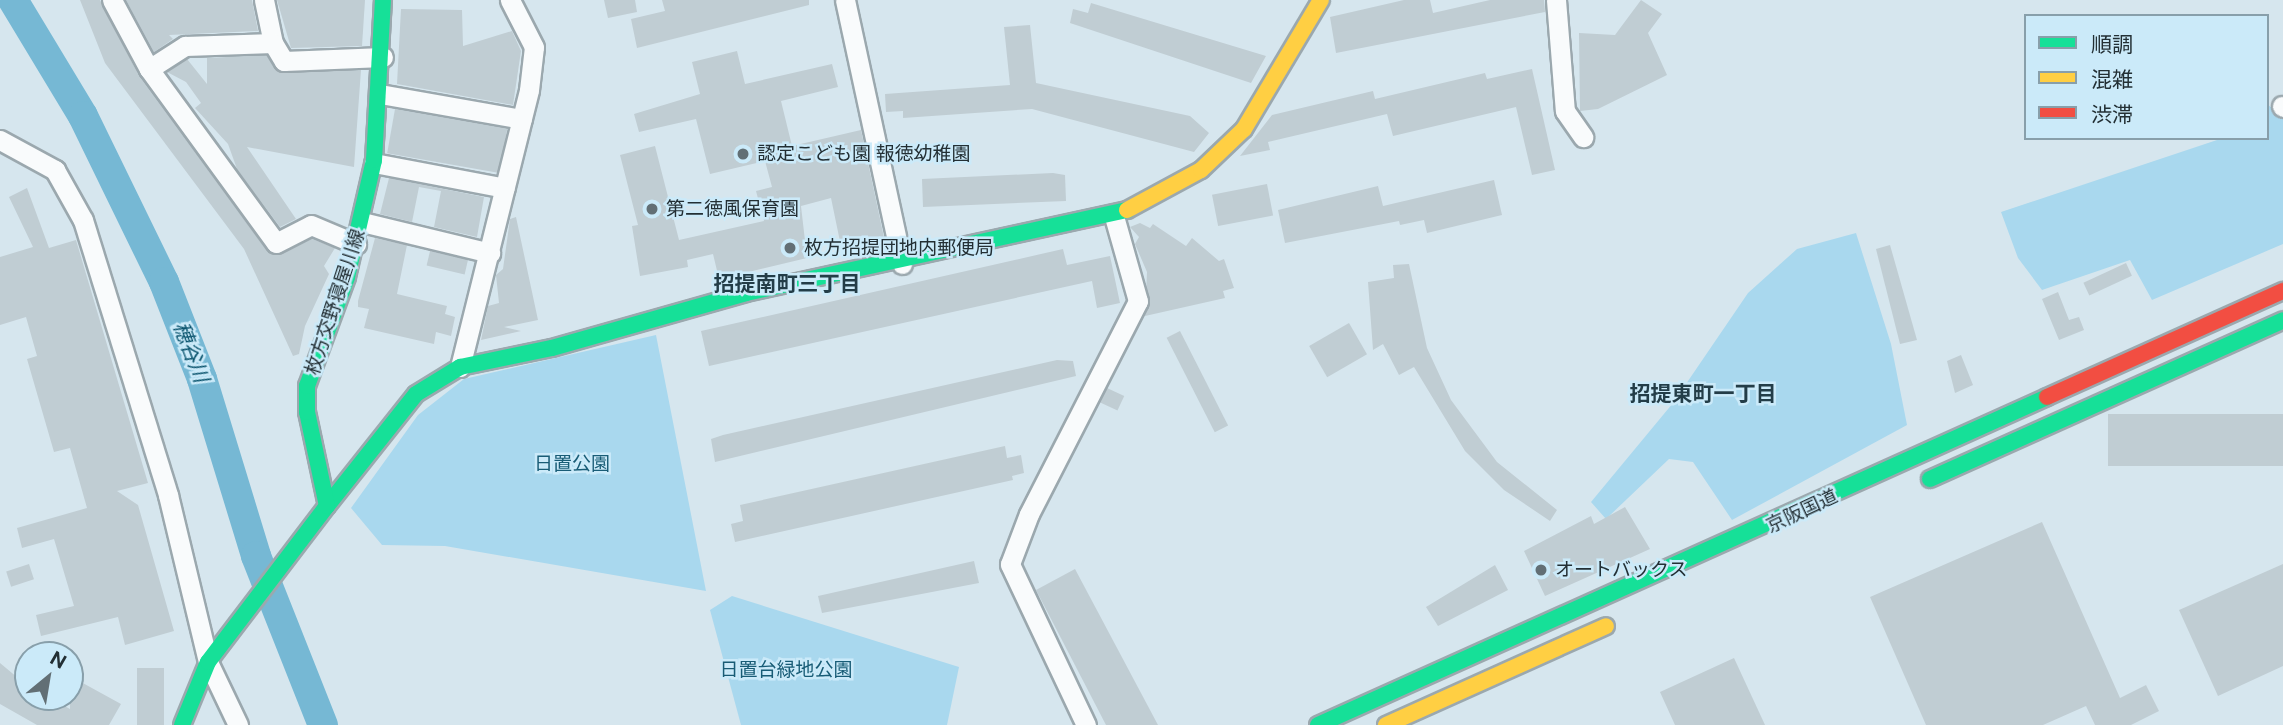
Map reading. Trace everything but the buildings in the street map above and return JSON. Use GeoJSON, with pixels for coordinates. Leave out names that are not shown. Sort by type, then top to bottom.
{"type":"FeatureCollection","features":[{"type":"Feature","properties":{"kind":"main road","name":"枚方交野寝屋川線"},"geometry":{"type":"LineString","coordinates":[[327,506],[307,412],[307,386],[356,244],[374,163],[383,57],[383,0]]}},
{"type":"Feature","properties":{"kind":"main road"},"geometry":{"type":"LineString","coordinates":[[182,725],[208,662],[239,628],[327,506],[416,394],[460,367],[552,348],[746,293],[902,264],[1114,216],[1201,170],[1244,129],[1321,0]]}},
{"type":"Feature","properties":{"kind":"main road","name":"京阪国道"},"geometry":{"type":"LineString","coordinates":[[1318,725],[2283,291]]}},
{"type":"Feature","properties":{"kind":"main road"},"geometry":{"type":"LineString","coordinates":[[1917,485],[2283,320]]}},
{"type":"Feature","properties":{"kind":"main road"},"geometry":{"type":"LineString","coordinates":[[1386,725],[1626,617]]}},
{"type":"Feature","properties":{"kind":"street"},"geometry":{"type":"LineString","coordinates":[[112,0],[149,69],[276,243],[311,225],[356,244]]}},
{"type":"Feature","properties":{"kind":"street"},"geometry":{"type":"LineString","coordinates":[[264,0],[273,43],[284,61],[383,57]]}},
{"type":"Feature","properties":{"kind":"street"},"geometry":{"type":"LineString","coordinates":[[460,367],[522,119],[534,47],[510,0]]}},
{"type":"Feature","properties":{"kind":"street"},"geometry":{"type":"LineString","coordinates":[[845,0],[902,264]]}},
{"type":"Feature","properties":{"kind":"street"},"geometry":{"type":"LineString","coordinates":[[1556,0],[1566,111],[1583,137]]}},
{"type":"Feature","properties":{"kind":"street"},"geometry":{"type":"LineString","coordinates":[[149,69],[185,46],[273,43]]}},
{"type":"Feature","properties":{"kind":"street"},"geometry":{"type":"LineString","coordinates":[[380,94],[522,119]]}},
{"type":"Feature","properties":{"kind":"street"},"geometry":{"type":"LineString","coordinates":[[0,140],[55,170],[83,220],[168,495],[208,662],[238,725]]}},
{"type":"Feature","properties":{"kind":"street"},"geometry":{"type":"LineString","coordinates":[[374,163],[505,188]]}},
{"type":"Feature","properties":{"kind":"street"},"geometry":{"type":"LineString","coordinates":[[1086,725],[1010,564],[1029,514],[1138,301],[1114,216]]}},
{"type":"Feature","properties":{"kind":"street"},"geometry":{"type":"LineString","coordinates":[[362,222],[490,253]]}},
{"type":"Feature","properties":{"kind":"green space"},"geometry":{"type":"Polygon","coordinates":[[[2269,106],[2283,117],[2283,244],[2152,300],[2130,260],[2042,290],[2018,258],[2001,212],[2217,140],[2269,140],[2269,106]]]}},
{"type":"Feature","properties":{"kind":"green space"},"geometry":{"type":"Polygon","coordinates":[[[1856,233],[1891,344],[1907,425],[1732,520],[1693,462],[1669,459],[1606,519],[1591,502],[1673,403],[1748,293],[1797,249],[1856,233]]]}},
{"type":"Feature","properties":{"kind":"green space","name":"日置公園"},"geometry":{"type":"Polygon","coordinates":[[[656,335],[706,591],[445,546],[382,545],[351,508],[418,415],[464,379],[656,335]]]}},
{"type":"Feature","properties":{"kind":"green space","name":"日置台緑地公園"},"geometry":{"type":"Polygon","coordinates":[[[732,596],[959,667],[947,725],[741,725],[710,610],[732,596]]]}},
{"type":"Feature","properties":{"kind":"waterway","name":"穂谷川"},"geometry":{"type":"LineString","coordinates":[[13,0],[83,116],[164,282],[202,379],[256,556],[323,725]]}},
{"type":"Feature","properties":{"kind":"traffic: fast"},"geometry":{"type":"LineString","coordinates":[[182,725],[208,662],[327,506],[307,412],[307,386],[347,277],[374,160],[383,0]]}},
{"type":"Feature","properties":{"kind":"traffic: fast"},"geometry":{"type":"LineString","coordinates":[[327,506],[416,394],[460,367],[552,348],[746,293],[1127,210]]}},
{"type":"Feature","properties":{"kind":"traffic: fast"},"geometry":{"type":"LineString","coordinates":[[1930,479],[2283,320]]}},
{"type":"Feature","properties":{"kind":"traffic: fast"},"geometry":{"type":"LineString","coordinates":[[1318,725],[2047,397]]}},
{"type":"Feature","properties":{"kind":"traffic: slow"},"geometry":{"type":"LineString","coordinates":[[1127,210],[1201,170],[1244,129],[1321,0]]}},
{"type":"Feature","properties":{"kind":"traffic: slow"},"geometry":{"type":"LineString","coordinates":[[1386,725],[1606,626]]}},
{"type":"Feature","properties":{"kind":"traffic: jam"},"geometry":{"type":"LineString","coordinates":[[2047,397],[2283,291]]}},
{"type":"Feature","properties":{"kind":"place","name":"認定こども園 報徳幼稚園"},"geometry":{"type":"Point","coordinates":[743,154]}},
{"type":"Feature","properties":{"kind":"place","name":"第二徳風保育園"},"geometry":{"type":"Point","coordinates":[652,209]}},
{"type":"Feature","properties":{"kind":"place","name":"枚方招提団地内郵便局"},"geometry":{"type":"Point","coordinates":[790,248]}},
{"type":"Feature","properties":{"kind":"place","name":"オートバックス"},"geometry":{"type":"Point","coordinates":[1541,570]}},
{"type":"Feature","properties":{"kind":"district","name":"招提南町三丁目"},"geometry":{"type":"Point","coordinates":[787,284]}},
{"type":"Feature","properties":{"kind":"district","name":"招提東町一丁目"},"geometry":{"type":"Point","coordinates":[1703,394]}}]}
